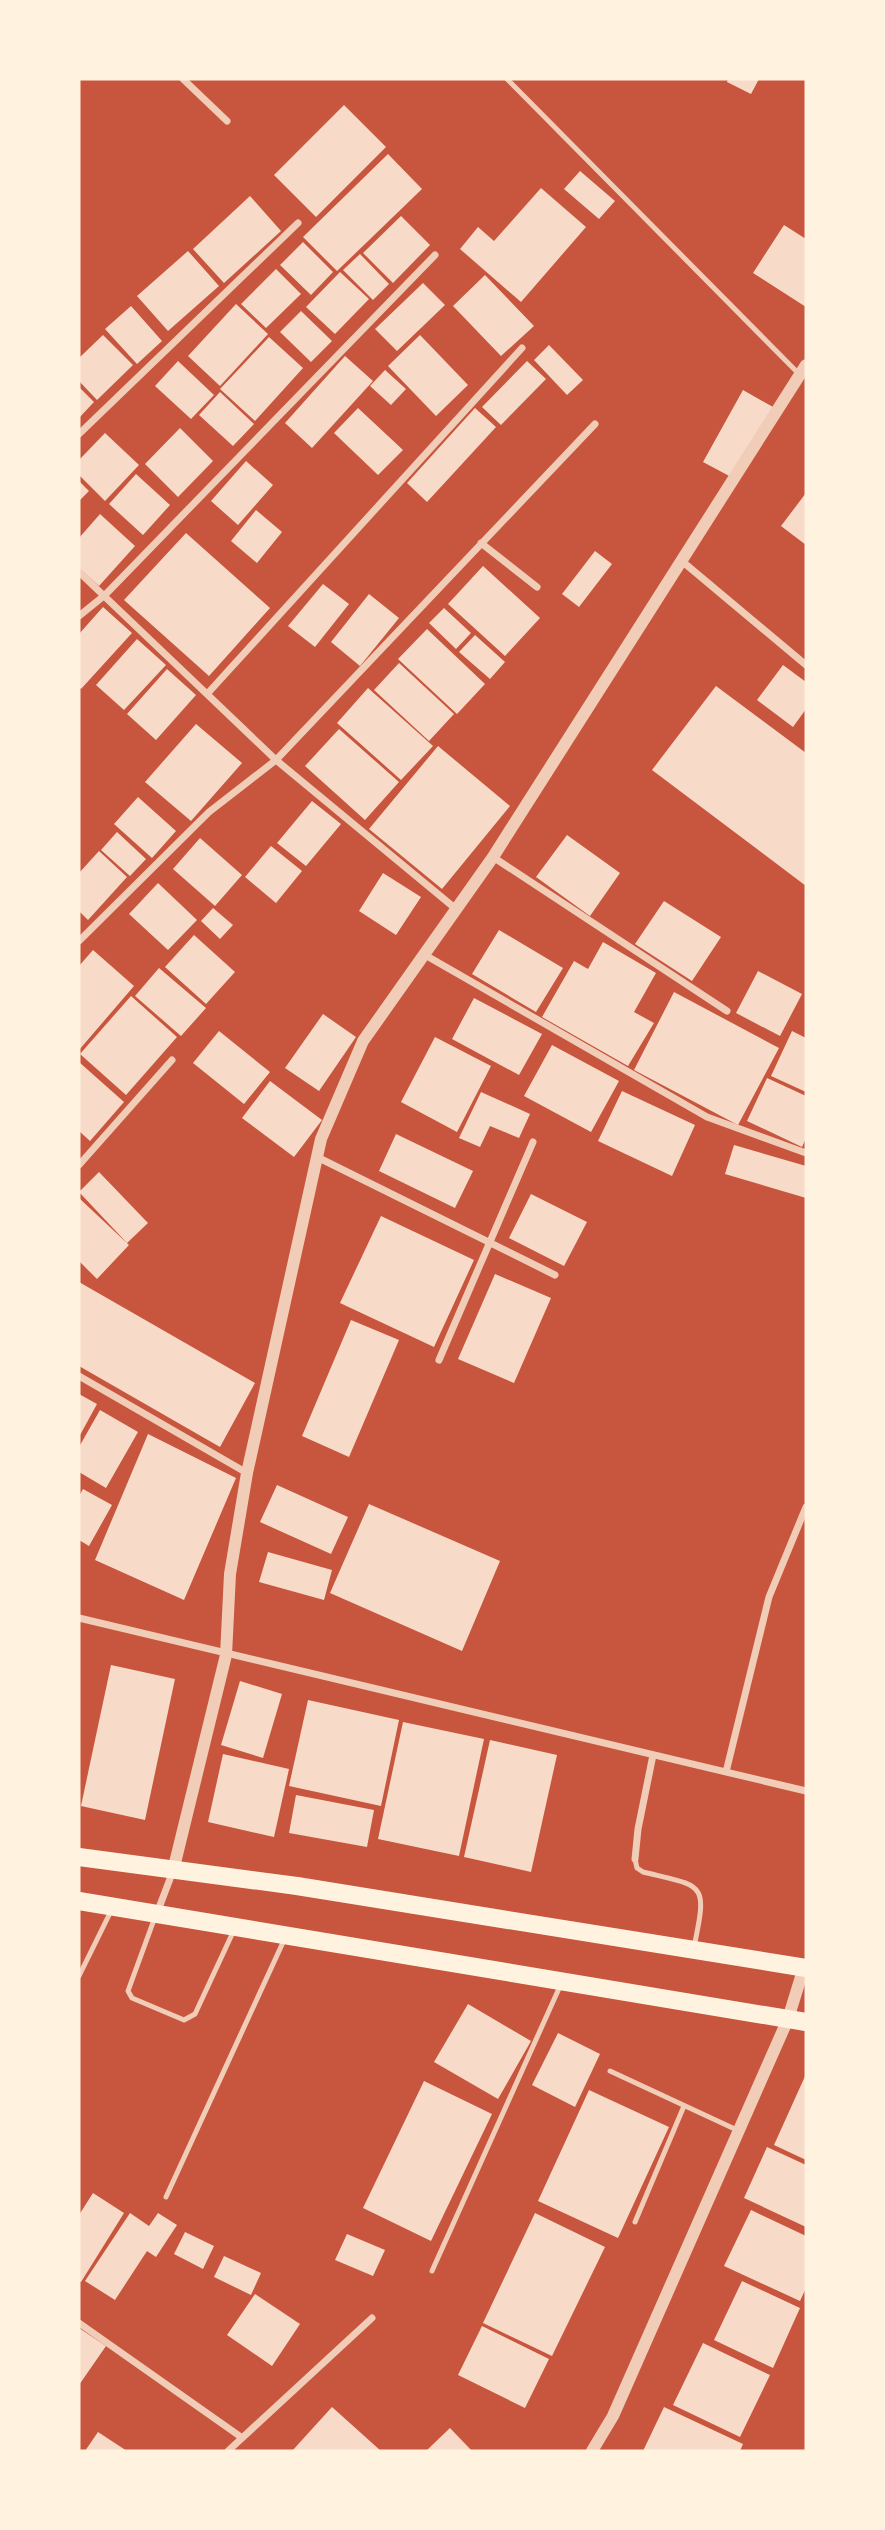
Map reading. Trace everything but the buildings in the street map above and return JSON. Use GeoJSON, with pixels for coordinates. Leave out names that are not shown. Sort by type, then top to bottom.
{"type":"FeatureCollection","features":[{"type":"Feature","properties":{"kind":"main road"},"geometry":{"type":"LineString","coordinates":[[79,1857],[297,1886],[805,1967]]}},
{"type":"Feature","properties":{"kind":"main road"},"geometry":{"type":"LineString","coordinates":[[79,1900],[806,2022]]}},
{"type":"Feature","properties":{"kind":"street"},"geometry":{"type":"LineString","coordinates":[[183,79],[227,121]]}},
{"type":"Feature","properties":{"kind":"street"},"geometry":{"type":"LineString","coordinates":[[79,434],[298,223]]}},
{"type":"Feature","properties":{"kind":"street"},"geometry":{"type":"LineString","coordinates":[[79,616],[105,595],[435,256]]}},
{"type":"Feature","properties":{"kind":"street"},"geometry":{"type":"LineString","coordinates":[[208,693],[522,348]]}},
{"type":"Feature","properties":{"kind":"street"},"geometry":{"type":"LineString","coordinates":[[157,1913],[173,1871],[226,1655],[230,1574],[247,1473],[321,1139],[363,1041],[493,857],[803,370]]}},
{"type":"Feature","properties":{"kind":"street"},"geometry":{"type":"LineString","coordinates":[[79,941],[209,812],[276,760],[595,424]]}},
{"type":"Feature","properties":{"kind":"street"},"geometry":{"type":"LineString","coordinates":[[481,543],[537,587]]}},
{"type":"Feature","properties":{"kind":"street"},"geometry":{"type":"LineString","coordinates":[[683,562],[806,665]]}},
{"type":"Feature","properties":{"kind":"street"},"geometry":{"type":"LineString","coordinates":[[79,572],[276,760],[456,909]]}},
{"type":"Feature","properties":{"kind":"street"},"geometry":{"type":"LineString","coordinates":[[493,857],[727,1011]]}},
{"type":"Feature","properties":{"kind":"street"},"geometry":{"type":"LineString","coordinates":[[425,955],[707,1117],[806,1153]]}},
{"type":"Feature","properties":{"kind":"street"},"geometry":{"type":"LineString","coordinates":[[79,1165],[172,1060]]}},
{"type":"Feature","properties":{"kind":"street"},"geometry":{"type":"LineString","coordinates":[[439,1360],[533,1142]]}},
{"type":"Feature","properties":{"kind":"street"},"geometry":{"type":"LineString","coordinates":[[317,1157],[555,1275]]}},
{"type":"Feature","properties":{"kind":"street"},"geometry":{"type":"LineString","coordinates":[[79,1376],[247,1473]]}},
{"type":"Feature","properties":{"kind":"street"},"geometry":{"type":"LineString","coordinates":[[726,1772],[769,1597],[806,1507]]}},
{"type":"Feature","properties":{"kind":"street"},"geometry":{"type":"LineString","coordinates":[[79,1618],[806,1791]]}},
{"type":"Feature","properties":{"kind":"street"},"geometry":{"type":"LineString","coordinates":[[635,1859],[638,1829],[653,1755]]}},
{"type":"Feature","properties":{"kind":"street"},"geometry":{"type":"LineString","coordinates":[[592,2451],[613,2416],[788,2019],[805,1967]]}},
{"type":"Feature","properties":{"kind":"street"},"geometry":{"type":"LineString","coordinates":[[228,2451],[372,2318]]}},
{"type":"Feature","properties":{"kind":"street"},"geometry":{"type":"LineString","coordinates":[[79,2323],[241,2437]]}},
{"type":"Feature","properties":{"kind":"lane"},"geometry":{"type":"LineString","coordinates":[[507,79],[803,370]]}},
{"type":"Feature","properties":{"kind":"lane"},"geometry":{"type":"LineString","coordinates":[[635,1859],[637,1868],[643,1872],[691,1884],[700,1895],[702,1909],[693,1950]]}},
{"type":"Feature","properties":{"kind":"lane"},"geometry":{"type":"LineString","coordinates":[[79,1976],[113,1906]]}},
{"type":"Feature","properties":{"kind":"lane"},"geometry":{"type":"LineString","coordinates":[[157,1913],[128,1991],[132,1998],[184,2020],[195,2014],[236,1927]]}},
{"type":"Feature","properties":{"kind":"lane"},"geometry":{"type":"LineString","coordinates":[[166,2197],[286,1935]]}},
{"type":"Feature","properties":{"kind":"lane"},"geometry":{"type":"LineString","coordinates":[[432,2271],[562,1981]]}},
{"type":"Feature","properties":{"kind":"lane"},"geometry":{"type":"LineString","coordinates":[[610,2071],[738,2130]]}},
{"type":"Feature","properties":{"kind":"lane"},"geometry":{"type":"LineString","coordinates":[[635,2222],[684,2106]]}}]}
